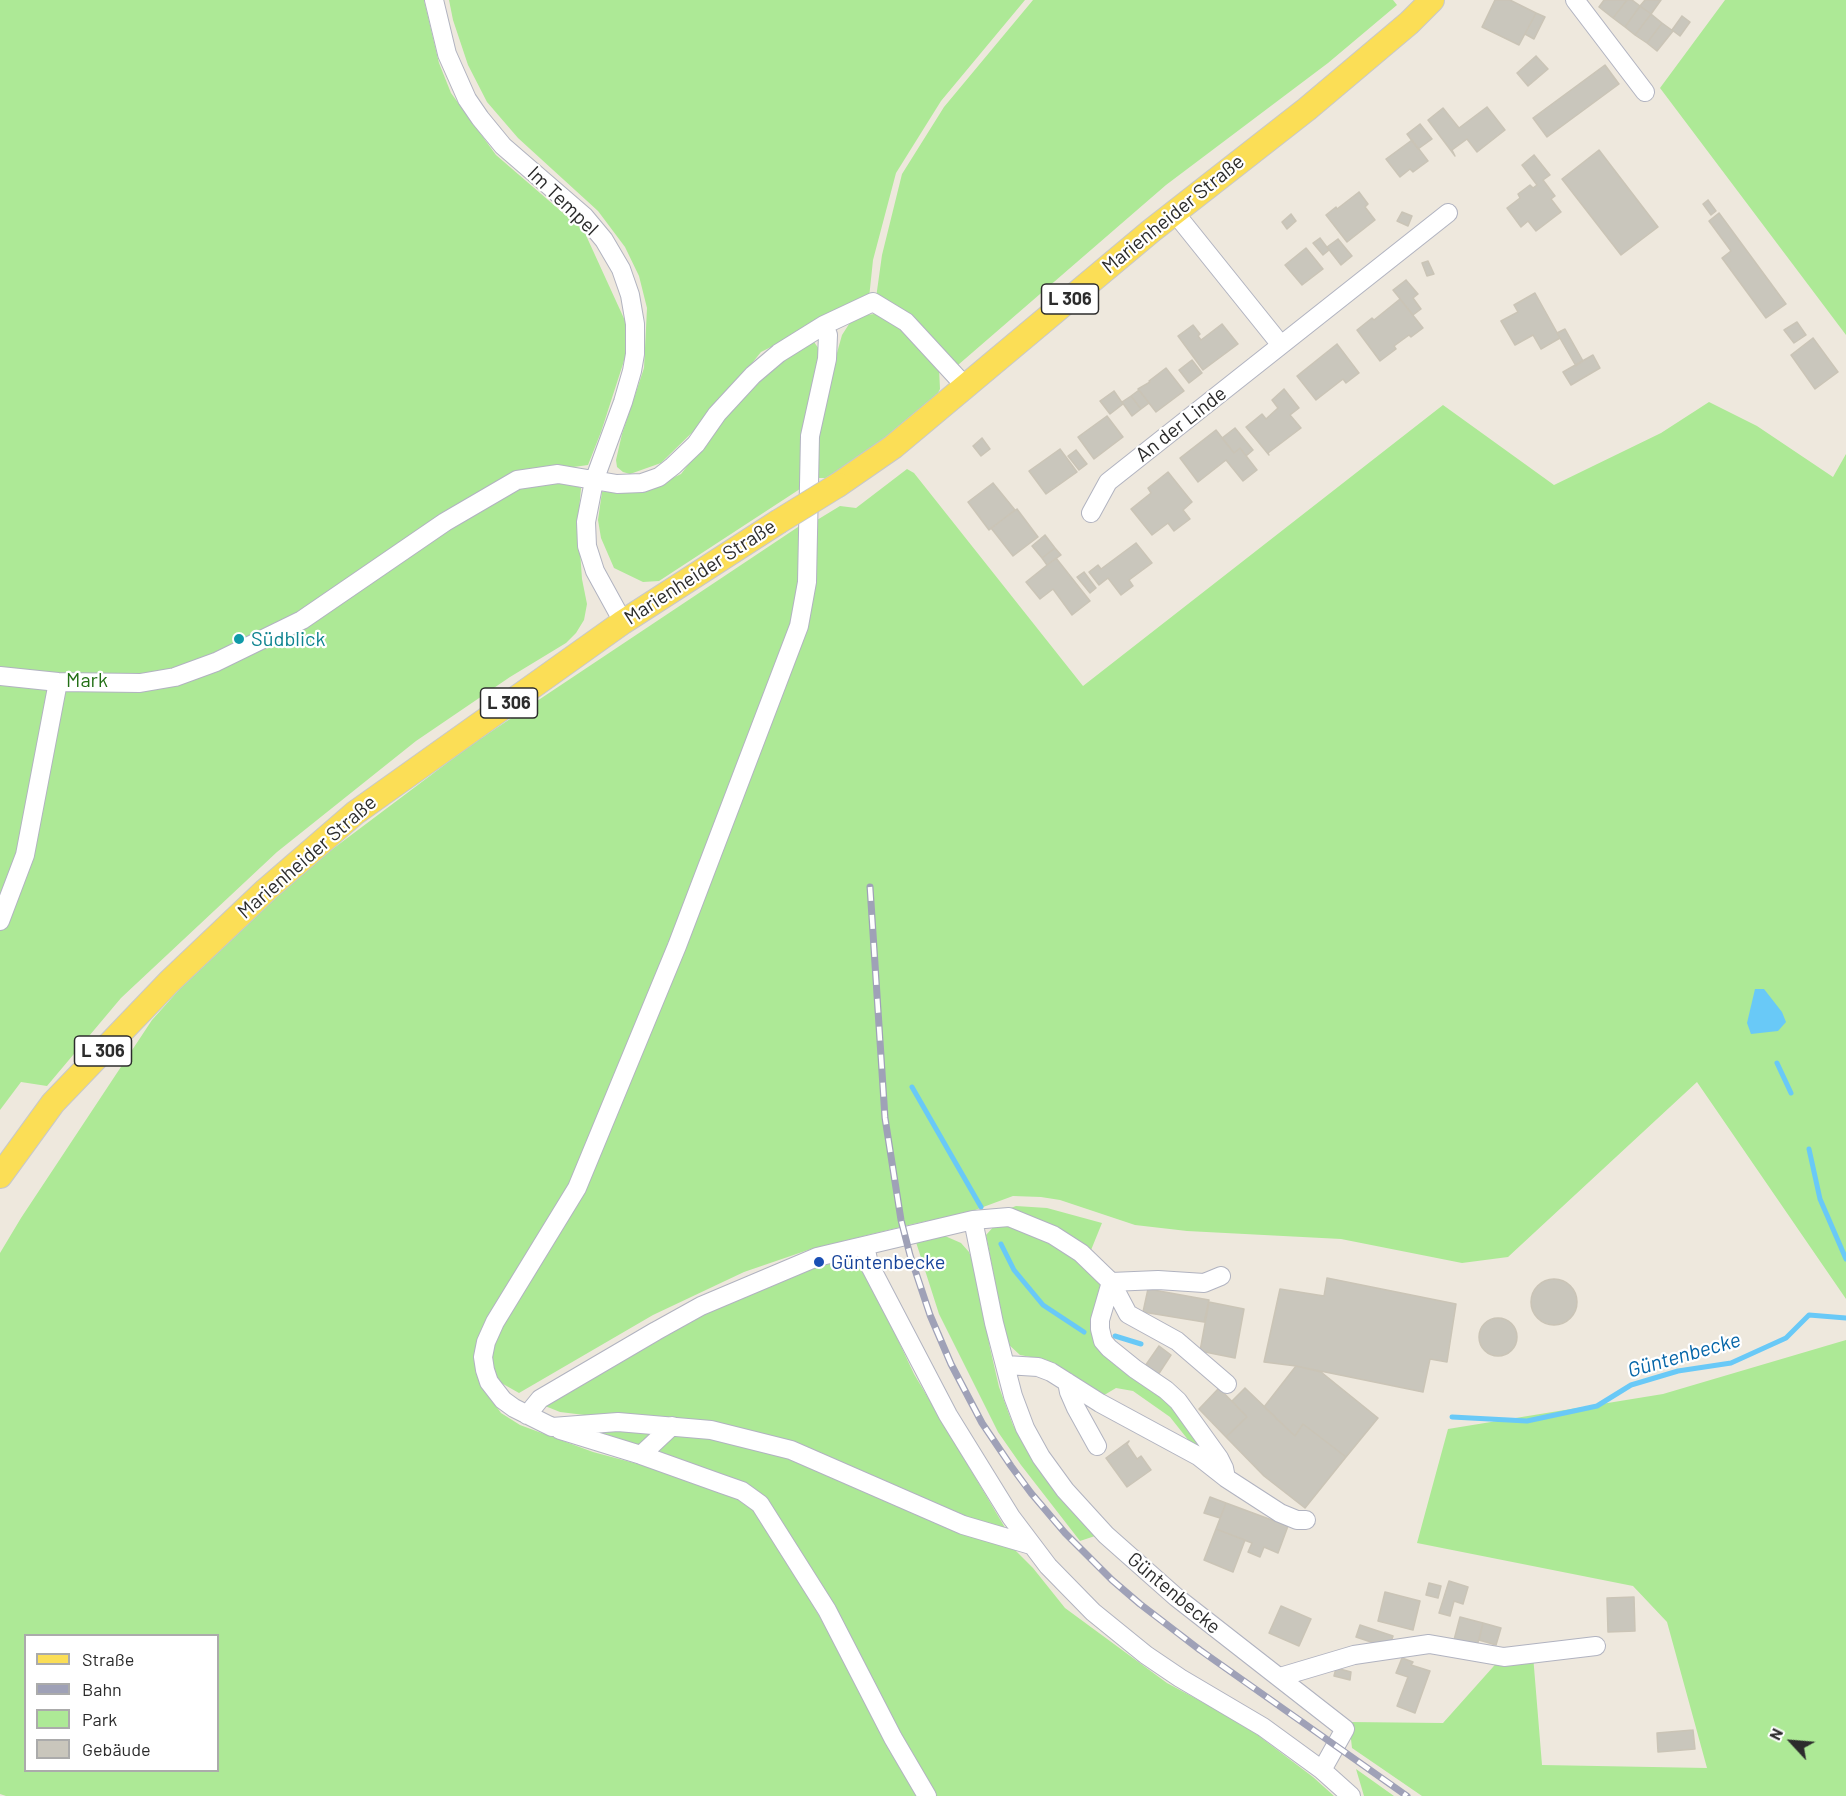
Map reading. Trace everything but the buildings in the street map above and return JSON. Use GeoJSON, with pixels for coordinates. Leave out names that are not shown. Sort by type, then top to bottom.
{"type":"FeatureCollection","features":[{"type":"Feature","properties":{"kind":"main road","name":"Marienheider Straße"},"geometry":{"type":"LineString","coordinates":[[0,1176],[52,1103],[169,982],[266,890],[354,813],[623,622],[838,485],[893,447],[1151,231],[1307,109],[1432,0]]}},
{"type":"Feature","properties":{"kind":"street","name":"Im Tempel"},"geometry":{"type":"LineString","coordinates":[[434,0],[447,54],[467,99],[503,146],[584,216],[604,240],[621,268],[630,295],[635,324],[635,354],[632,371],[624,402],[594,480],[586,522],[587,546],[595,571],[623,622]]}},
{"type":"Feature","properties":{"kind":"street"},"geometry":{"type":"LineString","coordinates":[[1575,0],[1645,92]]}},
{"type":"Feature","properties":{"kind":"street"},"geometry":{"type":"LineString","coordinates":[[1175,213],[1281,345]]}},
{"type":"Feature","properties":{"kind":"street","name":"An der Linde"},"geometry":{"type":"LineString","coordinates":[[1091,513],[1108,482],[1448,213]]}},
{"type":"Feature","properties":{"kind":"street"},"geometry":{"type":"LineString","coordinates":[[0,675],[58,682],[140,683],[175,677],[216,662],[302,620],[445,522],[516,480],[558,474],[617,484],[642,483],[659,477],[696,444],[717,414],[753,375],[779,353],[824,325],[873,302],[906,322],[965,386]]}},
{"type":"Feature","properties":{"kind":"street"},"geometry":{"type":"LineString","coordinates":[[824,325],[828,335],[827,359],[810,436],[807,582],[799,626],[677,946],[577,1188],[495,1322],[486,1342],[483,1357],[484,1370],[489,1382],[503,1400],[527,1415],[552,1427],[641,1455],[742,1491],[760,1504],[827,1610],[892,1738],[927,1796]]}},
{"type":"Feature","properties":{"kind":"street"},"geometry":{"type":"LineString","coordinates":[[0,921],[26,855],[58,682]]}},
{"type":"Feature","properties":{"kind":"street"},"geometry":{"type":"LineString","coordinates":[[527,1415],[540,1399],[656,1330],[701,1306],[817,1257],[973,1220],[1009,1216],[1053,1235],[1081,1253],[1111,1282],[1128,1314],[1177,1341],[1227,1384]]}},
{"type":"Feature","properties":{"kind":"street","name":"Güntenbecke"},"geometry":{"type":"LineString","coordinates":[[973,1220],[994,1323],[1013,1396],[1025,1428],[1041,1457],[1065,1490],[1106,1535],[1176,1597],[1345,1729],[1322,1770]]}},
{"type":"Feature","properties":{"kind":"street"},"geometry":{"type":"LineString","coordinates":[[865,1246],[869,1264],[948,1415],[1011,1517],[1060,1580],[1093,1612],[1146,1655],[1263,1727],[1322,1770],[1351,1796]]}},
{"type":"Feature","properties":{"kind":"street"},"geometry":{"type":"LineString","coordinates":[[1111,1282],[1204,1283],[1221,1276]]}},
{"type":"Feature","properties":{"kind":"street"},"geometry":{"type":"LineString","coordinates":[[1111,1282],[1100,1320],[1103,1341],[1135,1369],[1178,1401],[1219,1458],[1226,1478]]}},
{"type":"Feature","properties":{"kind":"street"},"geometry":{"type":"LineString","coordinates":[[1006,1365],[1038,1367],[1051,1372],[1100,1403],[1198,1455],[1226,1478],[1280,1512],[1297,1520],[1306,1520]]}},
{"type":"Feature","properties":{"kind":"street"},"geometry":{"type":"LineString","coordinates":[[1067,1382],[1076,1408],[1097,1446]]}},
{"type":"Feature","properties":{"kind":"street"},"geometry":{"type":"LineString","coordinates":[[552,1427],[618,1422],[711,1430],[791,1450],[963,1525],[1031,1545]]}},
{"type":"Feature","properties":{"kind":"street"},"geometry":{"type":"LineString","coordinates":[[641,1455],[672,1426]]}},
{"type":"Feature","properties":{"kind":"street"},"geometry":{"type":"LineString","coordinates":[[1280,1677],[1354,1655],[1429,1644],[1504,1657],[1596,1646]]}},
{"type":"Feature","properties":{"kind":"green space","name":"Mark"},"geometry":{"type":"Polygon","coordinates":[[[0,0],[424,0],[439,63],[451,93],[496,155],[584,231],[632,336],[588,465],[516,475],[443,519],[300,614],[218,656],[201,660],[200,670],[217,667],[302,624],[448,525],[519,484],[558,478],[581,488],[578,522],[582,579],[587,604],[584,620],[576,633],[566,643],[510,677],[416,741],[277,852],[121,998],[47,1086],[21,1082],[0,1110],[0,0]]]}},
{"type":"Feature","properties":{"kind":"green space"},"geometry":{"type":"Polygon","coordinates":[[[449,0],[1025,0],[941,101],[896,173],[873,260],[869,298],[761,352],[712,413],[661,463],[630,474],[617,467],[616,460],[622,434],[644,368],[647,308],[639,276],[625,247],[598,211],[518,138],[487,102],[468,65],[449,0]]]}},
{"type":"Feature","properties":{"kind":"green space"},"geometry":{"type":"Polygon","coordinates":[[[1033,0],[1393,0],[1397,5],[1328,63],[1166,185],[958,365],[937,344],[876,298],[882,255],[902,174],[944,107],[1033,0]]]}},
{"type":"Feature","properties":{"kind":"green space"},"geometry":{"type":"Polygon","coordinates":[[[1725,0],[1846,0],[1846,335],[1660,88],[1725,0]]]}},
{"type":"Feature","properties":{"kind":"green space"},"geometry":{"type":"Polygon","coordinates":[[[875,314],[892,319],[939,368],[940,389],[936,397],[885,441],[826,478],[815,478],[816,449],[842,335],[851,321],[864,315],[875,314]]]}},
{"type":"Feature","properties":{"kind":"green space"},"geometry":{"type":"Polygon","coordinates":[[[806,342],[814,342],[819,349],[803,487],[659,581],[643,582],[614,568],[601,538],[598,520],[602,492],[650,489],[681,474],[724,419],[775,366],[806,342]]]}},
{"type":"Feature","properties":{"kind":"green space"},"geometry":{"type":"Polygon","coordinates":[[[1709,402],[1757,426],[1833,477],[1846,454],[1846,1299],[1697,1082],[1508,1257],[1462,1263],[1341,1239],[1187,1231],[1135,1225],[1060,1200],[1013,1196],[967,1213],[811,1249],[744,1272],[653,1315],[519,1393],[496,1380],[491,1349],[512,1302],[579,1192],[812,583],[817,520],[840,506],[856,508],[907,469],[914,473],[1083,686],[1443,405],[1554,485],[1661,433],[1709,402]]]}},
{"type":"Feature","properties":{"kind":"green space"},"geometry":{"type":"Polygon","coordinates":[[[804,523],[794,624],[574,1184],[506,1295],[484,1389],[501,1413],[520,1425],[593,1452],[679,1475],[757,1507],[922,1796],[6,1796],[0,1794],[0,1253],[152,1020],[221,943],[322,857],[471,745],[804,523]]]}},
{"type":"Feature","properties":{"kind":"green space"},"geometry":{"type":"Polygon","coordinates":[[[1016,1206],[1047,1208],[1102,1223],[1089,1255],[1008,1209],[1016,1206]]]}},
{"type":"Feature","properties":{"kind":"green space"},"geometry":{"type":"Polygon","coordinates":[[[1015,1223],[1052,1241],[1100,1279],[1103,1285],[1095,1329],[1165,1396],[1208,1451],[1193,1446],[1170,1417],[1133,1391],[1116,1388],[1101,1397],[1047,1360],[1020,1355],[1007,1343],[986,1235],[996,1224],[1015,1223]]]}},
{"type":"Feature","properties":{"kind":"green space"},"geometry":{"type":"Polygon","coordinates":[[[945,1236],[961,1243],[969,1252],[975,1267],[999,1387],[1013,1425],[1027,1449],[1095,1536],[1080,1541],[998,1432],[939,1314],[915,1239],[945,1236]]]}},
{"type":"Feature","properties":{"kind":"green space"},"geometry":{"type":"Polygon","coordinates":[[[830,1260],[848,1261],[865,1270],[914,1374],[1007,1531],[964,1521],[792,1445],[560,1412],[540,1404],[664,1333],[756,1289],[830,1260]]]}},
{"type":"Feature","properties":{"kind":"green space"},"geometry":{"type":"Polygon","coordinates":[[[1846,1340],[1846,1796],[1422,1796],[1352,1748],[1349,1722],[1443,1723],[1501,1658],[1533,1655],[1542,1765],[1707,1768],[1667,1622],[1633,1586],[1417,1543],[1448,1429],[1663,1394],[1846,1340]]]}},
{"type":"Feature","properties":{"kind":"green space"},"geometry":{"type":"Polygon","coordinates":[[[581,1428],[709,1435],[789,1453],[995,1538],[1015,1550],[1033,1568],[1065,1608],[1167,1683],[1243,1724],[1313,1777],[1334,1796],[932,1796],[762,1501],[581,1428]]]}},
{"type":"Feature","properties":{"kind":"green space"},"geometry":{"type":"Polygon","coordinates":[[[1356,1769],[1394,1796],[1364,1796],[1356,1769]]]}},
{"type":"Feature","properties":{"kind":"water"},"geometry":{"type":"Polygon","coordinates":[[[1755,989],[1764,989],[1782,1012],[1786,1022],[1778,1031],[1751,1034],[1747,1023],[1755,989]]]}},
{"type":"Feature","properties":{"kind":"waterway"},"geometry":{"type":"LineString","coordinates":[[1777,1063],[1791,1093]]}},
{"type":"Feature","properties":{"kind":"waterway"},"geometry":{"type":"LineString","coordinates":[[912,1087],[981,1207]]}},
{"type":"Feature","properties":{"kind":"waterway"},"geometry":{"type":"LineString","coordinates":[[1809,1149],[1820,1199],[1846,1259]]}},
{"type":"Feature","properties":{"kind":"waterway","name":"Güntenbecke"},"geometry":{"type":"LineString","coordinates":[[1001,1244],[1014,1270],[1043,1305],[1084,1332]]}},
{"type":"Feature","properties":{"kind":"waterway","name":"Güntenbecke"},"geometry":{"type":"LineString","coordinates":[[1452,1417],[1527,1421],[1597,1406],[1631,1385],[1678,1371],[1731,1363],[1786,1338],[1809,1315],[1846,1318]]}},
{"type":"Feature","properties":{"kind":"waterway","name":"Güntenbecke"},"geometry":{"type":"LineString","coordinates":[[1115,1336],[1141,1344]]}},
{"type":"Feature","properties":{"kind":"railway"},"geometry":{"type":"LineString","coordinates":[[870,887],[885,1118],[901,1220],[930,1315],[951,1364],[982,1423],[1031,1493],[1065,1533],[1112,1580],[1200,1650],[1407,1796]]}},
{"type":"Feature","properties":{"kind":"place","name":"Südblick"},"geometry":{"type":"Point","coordinates":[239,639]}},
{"type":"Feature","properties":{"kind":"place","name":"Güntenbecke"},"geometry":{"type":"Point","coordinates":[819,1262]}}]}
